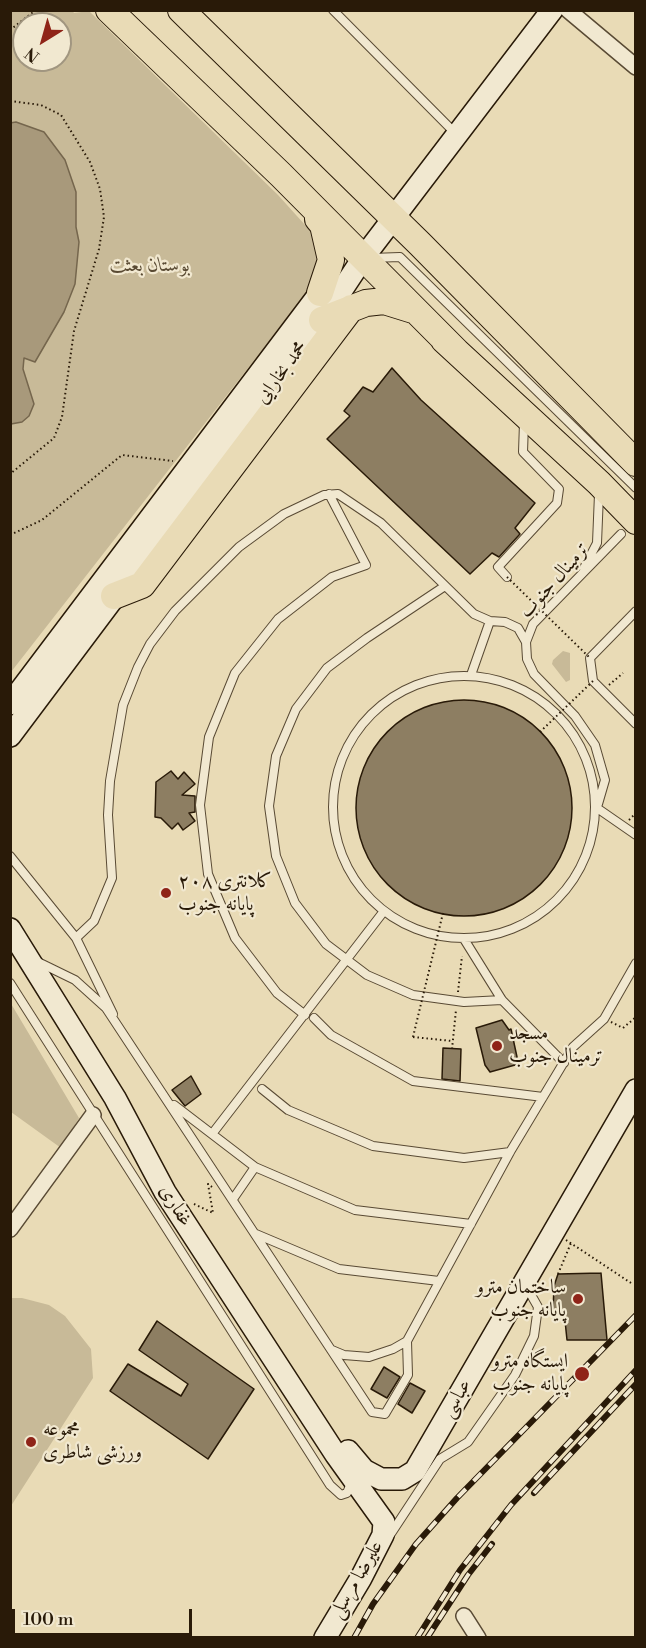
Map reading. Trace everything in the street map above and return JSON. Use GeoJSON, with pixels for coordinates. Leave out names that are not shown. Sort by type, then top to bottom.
{"type":"FeatureCollection","features":[{"type":"Feature","properties":{"kind":"highway"},"geometry":{"type":"LineString","coordinates":[[109,10],[281,175],[456,351]]}},
{"type":"Feature","properties":{"kind":"highway"},"geometry":{"type":"LineString","coordinates":[[181,10],[636,463]]}},
{"type":"Feature","properties":{"kind":"highway"},"geometry":{"type":"LineString","coordinates":[[281,175],[323,225],[331,260],[320,293]]}},
{"type":"Feature","properties":{"kind":"highway"},"geometry":{"type":"LineString","coordinates":[[322,320],[351,308],[384,301],[412,309],[599,483],[628,527]]}},
{"type":"Feature","properties":{"kind":"highway"},"geometry":{"type":"LineString","coordinates":[[114,596],[142,585],[351,308]]}},
{"type":"Feature","properties":{"kind":"main road","name":"محمد بخارایی"},"geometry":{"type":"LineString","coordinates":[[10,736],[322,320],[363,258],[552,10]]}},
{"type":"Feature","properties":{"kind":"main road","name":"محمد بخارایی"},"geometry":{"type":"LineString","coordinates":[[10,704],[190,462],[320,293]]}},
{"type":"Feature","properties":{"kind":"main road","name":"غفاری"},"geometry":{"type":"LineString","coordinates":[[10,929],[115,1098],[165,1192],[351,1476],[384,1522]]}},
{"type":"Feature","properties":{"kind":"main road","name":"عباسی"},"geometry":{"type":"LineString","coordinates":[[293,1387],[364,1470],[389,1480],[408,1477],[415,1471],[524,1283],[563,1237],[636,1090]]}},
{"type":"Feature","properties":{"kind":"main road","name":"علیرضا مرسلی"},"geometry":{"type":"LineString","coordinates":[[330,1628],[361,1578],[383,1535],[384,1522]]}},
{"type":"Feature","properties":{"kind":"street"},"geometry":{"type":"LineString","coordinates":[[568,10],[636,67]]}},
{"type":"Feature","properties":{"kind":"street"},"geometry":{"type":"LineString","coordinates":[[10,1229],[93,1115]]}},
{"type":"Feature","properties":{"kind":"street"},"geometry":{"type":"LineString","coordinates":[[464,1616],[478,1638]]}},
{"type":"Feature","properties":{"kind":"lane"},"geometry":{"type":"LineString","coordinates":[[333,10],[457,135]]}},
{"type":"Feature","properties":{"kind":"lane"},"geometry":{"type":"LineString","coordinates":[[320,293],[363,258],[400,257],[636,488]]}},
{"type":"Feature","properties":{"kind":"lane"},"geometry":{"type":"LineString","coordinates":[[507,577],[498,567],[557,503],[559,489],[523,452],[524,420],[513,404]]}},
{"type":"Feature","properties":{"kind":"lane"},"geometry":{"type":"LineString","coordinates":[[580,576],[597,543],[599,483]]}},
{"type":"Feature","properties":{"kind":"lane"},"geometry":{"type":"LineString","coordinates":[[329,494],[366,565],[332,577],[278,619],[235,673],[209,737],[200,806],[208,874],[235,938],[277,993],[332,1035],[413,1081],[543,1097]]}},
{"type":"Feature","properties":{"kind":"lane"},"geometry":{"type":"LineString","coordinates":[[76,938],[94,921],[112,878],[108,815],[115,741],[123,705],[150,644],[175,611],[239,547],[284,514],[329,494],[338,494],[381,523],[474,614],[490,621],[505,622],[518,628],[526,642]]}},
{"type":"Feature","properties":{"kind":"lane","name":"ترمینال جنوب"},"geometry":{"type":"LineString","coordinates":[[597,808],[605,780],[595,745],[575,716],[534,674],[527,659],[526,642],[533,624],[628,527]]}},
{"type":"Feature","properties":{"kind":"lane"},"geometry":{"type":"LineString","coordinates":[[445,586],[367,638],[327,669],[296,709],[276,756],[269,806],[276,856],[295,903],[326,944],[367,975],[413,995],[464,1002],[502,1000]]}},
{"type":"Feature","properties":{"kind":"lane"},"geometry":{"type":"LineString","coordinates":[[636,611],[590,658],[592,681],[636,724]]}},
{"type":"Feature","properties":{"kind":"lane"},"geometry":{"type":"LineString","coordinates":[[471,675],[490,621]]}},
{"type":"Feature","properties":{"kind":"lane"},"geometry":{"type":"LineString","coordinates":[[471,675],[504,681],[534,696],[560,717],[580,744],[588,765],[597,808],[588,853],[579,874],[558,901],[530,922],[509,931],[498,935],[464,939],[426,933],[408,926],[384,911],[360,888],[343,859],[334,827],[333,793],[340,761],[356,731],[378,707],[406,688],[438,678],[471,675]]}},
{"type":"Feature","properties":{"kind":"lane"},"geometry":{"type":"LineString","coordinates":[[597,808],[636,835]]}},
{"type":"Feature","properties":{"kind":"lane"},"geometry":{"type":"LineString","coordinates":[[10,856],[76,938],[104,991],[118,1026]]}},
{"type":"Feature","properties":{"kind":"lane"},"geometry":{"type":"LineString","coordinates":[[212,1134],[309,1017],[384,911]]}},
{"type":"Feature","properties":{"kind":"lane"},"geometry":{"type":"LineString","coordinates":[[464,939],[502,1000],[564,1063]]}},
{"type":"Feature","properties":{"kind":"lane"},"geometry":{"type":"LineString","coordinates":[[28,956],[75,980],[106,1008],[372,1412],[385,1414],[408,1375],[407,1341],[510,1152],[573,1047],[604,1019],[636,963]]}},
{"type":"Feature","properties":{"kind":"lane","name":"غفاری"},"geometry":{"type":"LineString","coordinates":[[10,982],[335,1492],[341,1495],[347,1493],[351,1476]]}},
{"type":"Feature","properties":{"kind":"lane"},"geometry":{"type":"LineString","coordinates":[[262,1089],[288,1110],[373,1146],[464,1158],[510,1152]]}},
{"type":"Feature","properties":{"kind":"lane"},"geometry":{"type":"LineString","coordinates":[[168,1100],[255,1167],[356,1210],[471,1224]]}},
{"type":"Feature","properties":{"kind":"lane"},"geometry":{"type":"LineString","coordinates":[[233,1199],[255,1167]]}},
{"type":"Feature","properties":{"kind":"lane"},"geometry":{"type":"LineString","coordinates":[[256,1234],[339,1269],[439,1281]]}},
{"type":"Feature","properties":{"kind":"lane"},"geometry":{"type":"LineString","coordinates":[[330,1628],[440,1459],[468,1443],[515,1375],[534,1336],[538,1307],[524,1283]]}},
{"type":"Feature","properties":{"kind":"lane"},"geometry":{"type":"LineString","coordinates":[[331,1349],[344,1355],[369,1357],[393,1349],[407,1341]]}},
{"type":"Feature","properties":{"kind":"path"},"geometry":{"type":"LineString","coordinates":[[10,30],[36,10]]}},
{"type":"Feature","properties":{"kind":"path"},"geometry":{"type":"LineString","coordinates":[[10,100],[41,105],[61,115],[90,162],[100,189],[104,217],[99,249],[74,331],[62,417],[54,438],[10,474]]}},
{"type":"Feature","properties":{"kind":"path"},"geometry":{"type":"LineString","coordinates":[[10,535],[42,519],[122,455],[190,462]]}},
{"type":"Feature","properties":{"kind":"path"},"geometry":{"type":"LineString","coordinates":[[507,577],[590,658]]}},
{"type":"Feature","properties":{"kind":"path"},"geometry":{"type":"LineString","coordinates":[[602,690],[623,673]]}},
{"type":"Feature","properties":{"kind":"path"},"geometry":{"type":"LineString","coordinates":[[540,732],[592,681]]}},
{"type":"Feature","properties":{"kind":"path"},"geometry":{"type":"LineString","coordinates":[[443,913],[413,1037],[452,1041]]}},
{"type":"Feature","properties":{"kind":"path"},"geometry":{"type":"LineString","coordinates":[[604,1019],[623,1029],[636,1017]]}},
{"type":"Feature","properties":{"kind":"path"},"geometry":{"type":"LineString","coordinates":[[165,1192],[213,1212],[208,1184],[233,1199]]}},
{"type":"Feature","properties":{"kind":"path"},"geometry":{"type":"LineString","coordinates":[[558,1274],[563,1237],[631,1283]]}},
{"type":"Feature","properties":{"kind":"green space","name":"بوستان بعثت"},"geometry":{"type":"Polygon","coordinates":[[[72,10],[74,13],[89,11],[278,195],[315,236],[323,272],[11,672],[11,11],[72,10]]]}},
{"type":"Feature","properties":{"kind":"green space"},"geometry":{"type":"Polygon","coordinates":[[[563,651],[570,653],[570,680],[566,682],[552,664],[553,660],[563,651]]]}},
{"type":"Feature","properties":{"kind":"green space"},"geometry":{"type":"Polygon","coordinates":[[[10,1002],[79,1118],[61,1148],[11,1112],[10,1002]]]}},
{"type":"Feature","properties":{"kind":"green space","name":"مجموعه ورزشی شاطری"},"geometry":{"type":"Polygon","coordinates":[[[11,1298],[22,1298],[49,1305],[65,1316],[91,1349],[93,1378],[11,1506],[11,1298]]]}},
{"type":"Feature","properties":{"kind":"shaded area"},"geometry":{"type":"Polygon","coordinates":[[[16,122],[44,132],[65,160],[76,192],[76,227],[79,242],[75,284],[64,312],[35,362],[24,358],[23,369],[34,404],[29,416],[22,422],[11,424],[10,123],[16,122]]]}},
{"type":"Feature","properties":{"kind":"building"},"geometry":{"type":"Polygon","coordinates":[[[392,368],[421,400],[535,503],[515,528],[520,534],[499,557],[492,553],[470,574],[327,439],[350,416],[344,411],[363,387],[373,392],[392,368]]]}},
{"type":"Feature","properties":{"kind":"building"},"geometry":{"type":"Polygon","coordinates":[[[464,700],[495,705],[515,713],[540,732],[559,757],[567,777],[572,808],[567,839],[559,859],[540,884],[515,903],[495,911],[464,916],[433,911],[413,903],[388,884],[369,859],[361,839],[356,808],[361,777],[369,757],[388,732],[413,713],[433,705],[464,700]]]}},
{"type":"Feature","properties":{"kind":"building"},"geometry":{"type":"Polygon","coordinates":[[[171,771],[178,779],[184,772],[195,784],[182,795],[195,796],[195,812],[189,813],[195,821],[183,830],[178,823],[172,829],[161,818],[155,817],[156,782],[171,771]]]}},
{"type":"Feature","properties":{"kind":"building"},"geometry":{"type":"Polygon","coordinates":[[[502,1020],[509,1030],[511,1029],[517,1057],[515,1065],[490,1072],[485,1065],[476,1028],[502,1020]]]}},
{"type":"Feature","properties":{"kind":"building"},"geometry":{"type":"Polygon","coordinates":[[[443,1048],[461,1049],[460,1081],[442,1079],[443,1048]]]}},
{"type":"Feature","properties":{"kind":"building"},"geometry":{"type":"Polygon","coordinates":[[[191,1076],[201,1094],[185,1106],[172,1090],[191,1076]]]}},
{"type":"Feature","properties":{"kind":"building","name":"ساختمان مترو پایانه جنوب"},"geometry":{"type":"Polygon","coordinates":[[[601,1273],[607,1340],[567,1340],[564,1311],[553,1311],[554,1286],[558,1274],[601,1273]]]}},
{"type":"Feature","properties":{"kind":"building"},"geometry":{"type":"Polygon","coordinates":[[[157,1321],[254,1389],[208,1459],[110,1391],[128,1364],[181,1396],[188,1384],[139,1350],[157,1321]]]}},
{"type":"Feature","properties":{"kind":"building"},"geometry":{"type":"Polygon","coordinates":[[[384,1367],[400,1377],[387,1398],[371,1389],[384,1367]]]}},
{"type":"Feature","properties":{"kind":"building"},"geometry":{"type":"Polygon","coordinates":[[[410,1383],[425,1391],[412,1413],[398,1404],[410,1383]]]}},
{"type":"Feature","properties":{"kind":"railway"},"geometry":{"type":"LineString","coordinates":[[354,1638],[373,1604],[416,1544],[457,1498],[636,1315]]}},
{"type":"Feature","properties":{"kind":"railway"},"geometry":{"type":"LineString","coordinates":[[417,1638],[460,1570],[511,1505],[636,1370]]}},
{"type":"Feature","properties":{"kind":"railway"},"geometry":{"type":"LineString","coordinates":[[534,1493],[636,1384]]}},
{"type":"Feature","properties":{"kind":"railway"},"geometry":{"type":"LineString","coordinates":[[427,1638],[468,1575],[492,1544]]}},
{"type":"Feature","properties":{"kind":"place","name":"کلانتری ۲۰۸ پایانه جنوب"},"geometry":{"type":"Point","coordinates":[166,893]}},
{"type":"Feature","properties":{"kind":"place","name":"مسجد ترمینال جنوب"},"geometry":{"type":"Point","coordinates":[497,1046]}},
{"type":"Feature","properties":{"kind":"place","name":"ساختمان مترو پایانه جنوب"},"geometry":{"type":"Point","coordinates":[578,1299]}},
{"type":"Feature","properties":{"kind":"place","name":"ایستگاه مترو پایانه جنوب"},"geometry":{"type":"Point","coordinates":[582,1374]}},
{"type":"Feature","properties":{"kind":"place","name":"مجموعه ورزشی شاطری"},"geometry":{"type":"Point","coordinates":[31,1442]}}]}
